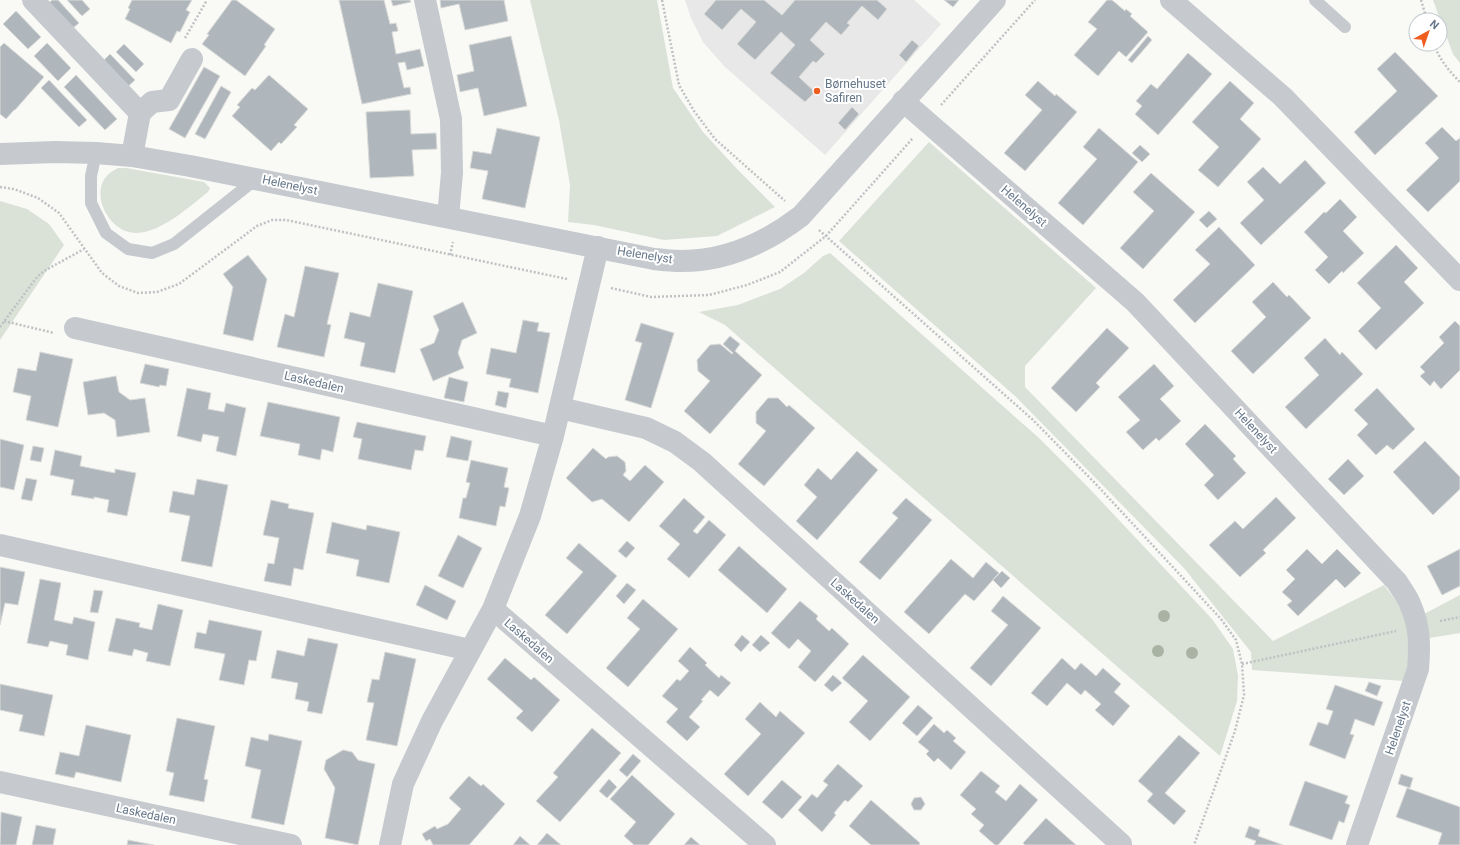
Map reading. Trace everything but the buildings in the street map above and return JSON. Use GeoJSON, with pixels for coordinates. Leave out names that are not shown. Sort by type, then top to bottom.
{"type":"FeatureCollection","features":[{"type":"Feature","properties":{"kind":"street"},"geometry":{"type":"LineString","coordinates":[[33,0],[140,113]]}},
{"type":"Feature","properties":{"kind":"street"},"geometry":{"type":"LineString","coordinates":[[425,0],[451,118],[452,173],[448,218]]}},
{"type":"Feature","properties":{"kind":"street","name":"Helenelyst"},"geometry":{"type":"LineString","coordinates":[[0,154],[55,152],[132,156],[257,178],[654,259],[682,261],[712,258],[743,249],[766,240],[801,216],[995,0]]}},
{"type":"Feature","properties":{"kind":"street"},"geometry":{"type":"LineString","coordinates":[[1171,0],[1283,97],[1460,280]]}},
{"type":"Feature","properties":{"kind":"street"},"geometry":{"type":"LineString","coordinates":[[132,156],[140,113],[152,102],[169,100],[192,59]]}},
{"type":"Feature","properties":{"kind":"street","name":"Helenelyst"},"geometry":{"type":"LineString","coordinates":[[903,101],[1135,302],[1397,582],[1410,603],[1418,626],[1420,647],[1418,669],[1358,845]]}},
{"type":"Feature","properties":{"kind":"street","name":"Laskedalen"},"geometry":{"type":"LineString","coordinates":[[390,845],[404,784],[432,721],[493,609],[530,516],[553,436],[598,247]]}},
{"type":"Feature","properties":{"kind":"street","name":"Laskedalen"},"geometry":{"type":"LineString","coordinates":[[76,328],[553,436]]}},
{"type":"Feature","properties":{"kind":"street","name":"Laskedalen"},"geometry":{"type":"LineString","coordinates":[[560,408],[646,428],[675,442],[702,462],[1121,844]]}},
{"type":"Feature","properties":{"kind":"street"},"geometry":{"type":"LineString","coordinates":[[0,545],[470,650]]}},
{"type":"Feature","properties":{"kind":"street","name":"Laskedalen"},"geometry":{"type":"LineString","coordinates":[[493,609],[765,845]]}},
{"type":"Feature","properties":{"kind":"street","name":"Laskedalen"},"geometry":{"type":"LineString","coordinates":[[0,782],[291,845]]}},
{"type":"Feature","properties":{"kind":"lane"},"geometry":{"type":"LineString","coordinates":[[1315,0],[1345,27]]}},
{"type":"Feature","properties":{"kind":"lane"},"geometry":{"type":"LineString","coordinates":[[96,154],[91,176],[91,203],[106,233],[128,249],[152,253],[174,244],[257,178]]}},
{"type":"Feature","properties":{"kind":"path"},"geometry":{"type":"LineString","coordinates":[[662,0],[679,85],[694,111],[715,139],[1033,420],[1093,481],[1221,618],[1236,640],[1242,664],[1244,695],[1235,731],[1194,845]]}},
{"type":"Feature","properties":{"kind":"path"},"geometry":{"type":"LineString","coordinates":[[1421,0],[1425,12]]}},
{"type":"Feature","properties":{"kind":"path"},"geometry":{"type":"LineString","coordinates":[[1437,52],[1446,68],[1460,82]]}},
{"type":"Feature","properties":{"kind":"path"},"geometry":{"type":"LineString","coordinates":[[0,187],[14,189],[38,198],[59,213],[84,249],[44,271],[37,277],[0,327]]}},
{"type":"Feature","properties":{"kind":"path"},"geometry":{"type":"LineString","coordinates":[[4,321],[58,334],[76,328]]}},
{"type":"Feature","properties":{"kind":"path"},"geometry":{"type":"LineString","coordinates":[[1242,664],[1460,617]]}},
{"type":"Feature","properties":{"kind":"shaded area"},"geometry":{"type":"Polygon","coordinates":[[[530,0],[657,0],[673,88],[703,132],[775,207],[717,236],[664,240],[594,225],[568,222],[570,185],[559,120],[530,0]]]}},
{"type":"Feature","properties":{"kind":"shaded area","name":"Børnehuset Safiren"},"geometry":{"type":"Polygon","coordinates":[[[685,0],[914,0],[941,24],[825,155],[724,66],[703,42],[691,18],[685,0]]]}},
{"type":"Feature","properties":{"kind":"shaded area"},"geometry":{"type":"Polygon","coordinates":[[[1433,0],[1460,0],[1460,63],[1453,54],[1448,40],[1448,12],[1437,12],[1433,0]]]}},
{"type":"Feature","properties":{"kind":"shaded area"},"geometry":{"type":"Polygon","coordinates":[[[929,142],[1096,288],[1025,366],[1025,387],[1273,641],[1384,585],[1397,602],[1406,621],[1410,656],[1404,681],[1252,670],[1251,652],[1184,568],[1015,396],[839,241],[929,142]]]}},
{"type":"Feature","properties":{"kind":"shaded area"},"geometry":{"type":"Polygon","coordinates":[[[118,168],[126,168],[204,182],[210,188],[208,192],[193,204],[166,223],[146,232],[137,233],[127,231],[118,227],[110,219],[104,210],[101,200],[103,181],[111,172],[118,168]]]}},
{"type":"Feature","properties":{"kind":"shaded area"},"geometry":{"type":"Polygon","coordinates":[[[0,201],[27,209],[49,224],[64,245],[0,340],[0,201]]]}},
{"type":"Feature","properties":{"kind":"shaded area"},"geometry":{"type":"Polygon","coordinates":[[[830,253],[1039,438],[1086,485],[1212,619],[1233,649],[1238,676],[1237,701],[1220,756],[725,325],[699,312],[738,305],[780,289],[804,273],[823,256],[830,253]]]}},
{"type":"Feature","properties":{"kind":"shaded area"},"geometry":{"type":"Polygon","coordinates":[[[1460,595],[1460,633],[1429,638],[1424,614],[1460,595]]]}},
{"type":"Feature","properties":{"kind":"place","name":"Børnehuset Safiren"},"geometry":{"type":"Point","coordinates":[817,91]}}]}
